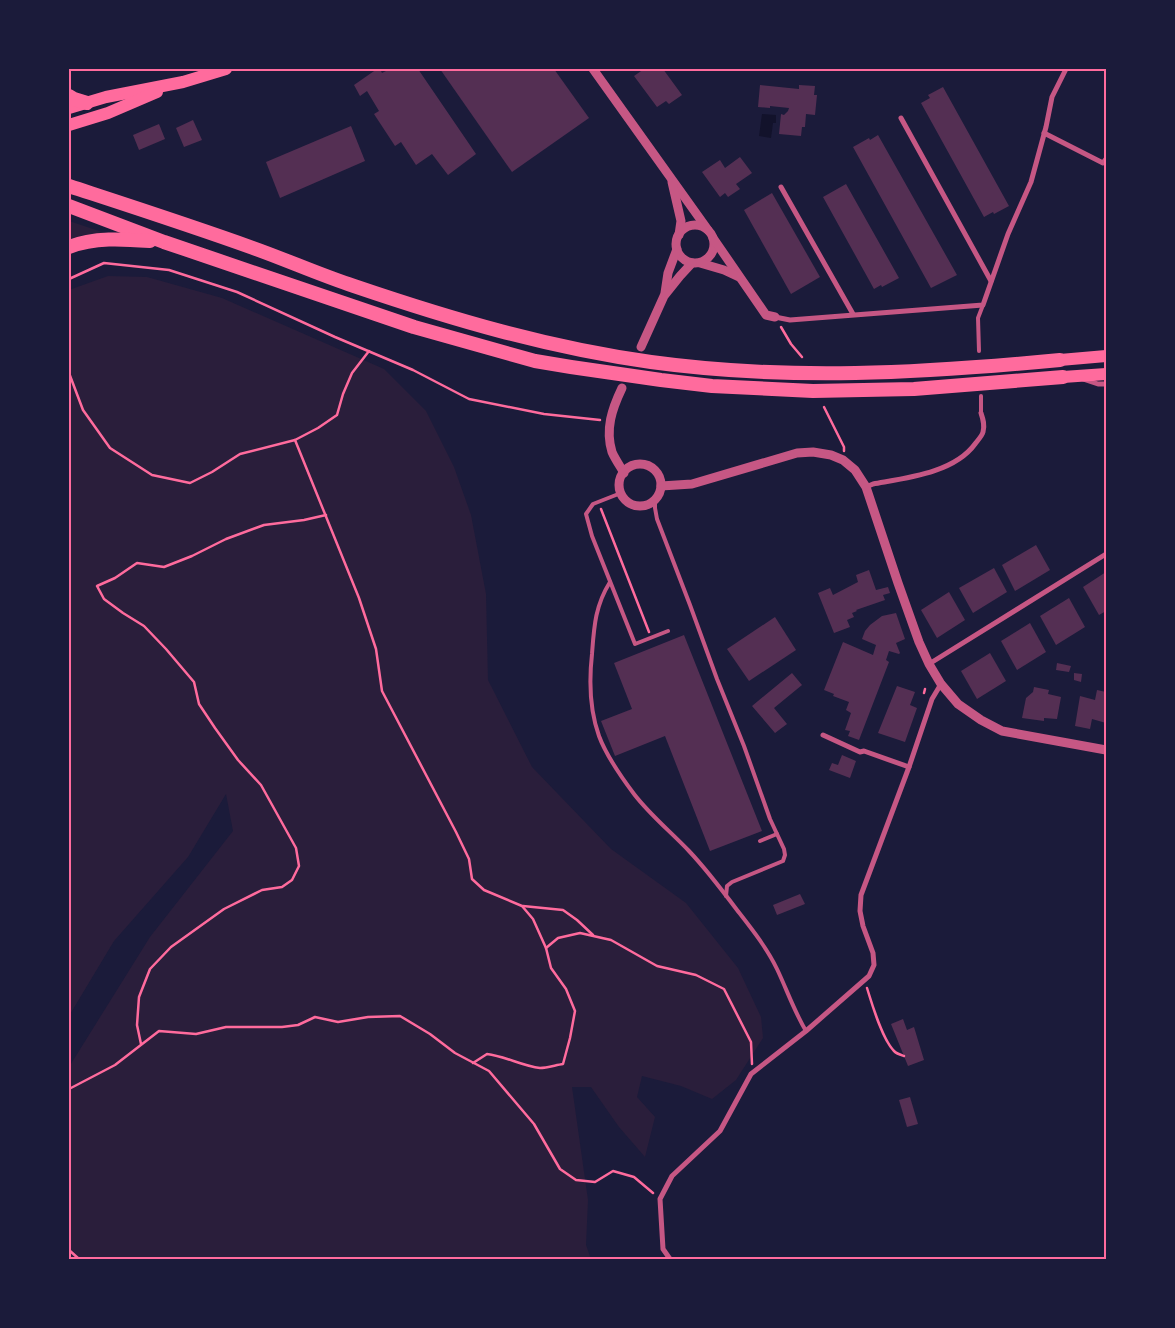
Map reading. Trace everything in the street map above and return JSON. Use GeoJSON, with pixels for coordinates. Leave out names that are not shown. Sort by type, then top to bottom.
{"type":"FeatureCollection","features":[{"type":"Feature","properties":{"kind":"highway"},"geometry":{"type":"LineString","coordinates":[[69,96],[87,103]]}},
{"type":"Feature","properties":{"kind":"highway"},"geometry":{"type":"LineString","coordinates":[[69,186],[253,248],[351,285],[422,309],[525,338],[612,356],[726,370],[828,374],[938,370],[1060,360]]}},
{"type":"Feature","properties":{"kind":"highway"},"geometry":{"type":"LineString","coordinates":[[69,206],[164,242],[414,327],[535,361],[712,386],[813,391],[914,389],[1068,377]]}},
{"type":"Feature","properties":{"kind":"highway"},"geometry":{"type":"LineString","coordinates":[[69,247],[92,241],[117,239],[164,242]]}},
{"type":"Feature","properties":{"kind":"main road"},"geometry":{"type":"LineString","coordinates":[[69,108],[106,98],[183,82],[226,69]]}},
{"type":"Feature","properties":{"kind":"main road"},"geometry":{"type":"LineString","coordinates":[[69,125],[108,113],[183,82]]}},
{"type":"Feature","properties":{"kind":"main road"},"geometry":{"type":"LineString","coordinates":[[1060,360],[1106,356]]}},
{"type":"Feature","properties":{"kind":"main road"},"geometry":{"type":"LineString","coordinates":[[1068,377],[1106,374]]}},
{"type":"Feature","properties":{"kind":"street"},"geometry":{"type":"LineString","coordinates":[[593,69],[766,315],[790,320],[983,305],[1011,228],[1031,182],[1052,98],[1066,69]]}},
{"type":"Feature","properties":{"kind":"street"},"geometry":{"type":"LineString","coordinates":[[901,118],[992,281]]}},
{"type":"Feature","properties":{"kind":"street"},"geometry":{"type":"LineString","coordinates":[[1044,134],[1103,163],[1106,159]]}},
{"type":"Feature","properties":{"kind":"street"},"geometry":{"type":"LineString","coordinates":[[671,180],[681,221],[679,235]]}},
{"type":"Feature","properties":{"kind":"street"},"geometry":{"type":"LineString","coordinates":[[781,187],[853,314]]}},
{"type":"Feature","properties":{"kind":"street"},"geometry":{"type":"LineString","coordinates":[[641,347],[664,296],[680,276],[696,263],[708,259],[712,253],[714,245],[710,233],[702,227],[695,225],[683,230],[676,241],[680,256],[685,261],[696,263],[724,270],[741,278]]}},
{"type":"Feature","properties":{"kind":"street"},"geometry":{"type":"LineString","coordinates":[[664,296],[668,273],[677,249]]}},
{"type":"Feature","properties":{"kind":"street"},"geometry":{"type":"LineString","coordinates":[[1068,377],[1106,384]]}},
{"type":"Feature","properties":{"kind":"street"},"geometry":{"type":"LineString","coordinates":[[622,388],[614,405],[608,432],[612,453],[624,472]]}},
{"type":"Feature","properties":{"kind":"street"},"geometry":{"type":"LineString","coordinates":[[866,487],[927,474],[952,464],[972,449],[983,434],[984,424],[981,413]]}},
{"type":"Feature","properties":{"kind":"street"},"geometry":{"type":"LineString","coordinates":[[661,486],[692,484],[797,453],[813,452],[831,455],[844,460],[855,470],[866,487],[898,583],[928,664],[941,684],[958,704],[980,720],[1002,730],[1106,750]]}},
{"type":"Feature","properties":{"kind":"street"},"geometry":{"type":"LineString","coordinates":[[634,466],[647,466],[657,474],[661,486],[658,495],[650,504],[636,506],[624,499],[621,493],[620,479],[624,472],[634,466]]}},
{"type":"Feature","properties":{"kind":"street"},"geometry":{"type":"LineString","coordinates":[[928,664],[1106,554]]}},
{"type":"Feature","properties":{"kind":"street"},"geometry":{"type":"LineString","coordinates":[[670,1259],[663,1248],[660,1199],[672,1176],[720,1132],[751,1074],[806,1031],[866,979],[874,966],[873,953],[863,926],[860,911],[861,895],[932,700],[941,684]]}},
{"type":"Feature","properties":{"kind":"street"},"geometry":{"type":"LineString","coordinates":[[824,736],[860,752],[909,767]]}},
{"type":"Feature","properties":{"kind":"lane"},"geometry":{"type":"LineString","coordinates":[[979,351],[978,318],[983,305]]}},
{"type":"Feature","properties":{"kind":"lane"},"geometry":{"type":"LineString","coordinates":[[981,396],[981,413]]}},
{"type":"Feature","properties":{"kind":"lane"},"geometry":{"type":"LineString","coordinates":[[621,493],[593,504],[586,514],[592,536],[636,644],[668,631]]}},
{"type":"Feature","properties":{"kind":"lane"},"geometry":{"type":"LineString","coordinates":[[655,499],[657,519],[785,853],[783,861],[732,882],[727,886],[726,896]]}},
{"type":"Feature","properties":{"kind":"lane"},"geometry":{"type":"LineString","coordinates":[[610,582],[595,617],[591,660],[593,715],[599,738],[635,795],[690,852],[726,896],[770,956],[800,1022],[806,1031]]}},
{"type":"Feature","properties":{"kind":"lane"},"geometry":{"type":"LineString","coordinates":[[760,841],[777,834]]}},
{"type":"Feature","properties":{"kind":"path"},"geometry":{"type":"LineString","coordinates":[[69,279],[104,263],[169,270],[237,292],[413,370],[469,399],[544,414],[611,421]]}},
{"type":"Feature","properties":{"kind":"path"},"geometry":{"type":"LineString","coordinates":[[775,317],[791,344],[802,357]]}},
{"type":"Feature","properties":{"kind":"path"},"geometry":{"type":"LineString","coordinates":[[69,373],[83,410],[110,448],[152,475],[190,483],[212,472],[240,454],[295,440],[337,415],[352,373],[369,351]]}},
{"type":"Feature","properties":{"kind":"path"},"geometry":{"type":"LineString","coordinates":[[824,407],[844,447],[844,460]]}},
{"type":"Feature","properties":{"kind":"path"},"geometry":{"type":"LineString","coordinates":[[295,440],[359,598],[376,649],[382,690],[469,859],[472,879],[484,890],[522,906],[562,910],[578,920],[594,936]]}},
{"type":"Feature","properties":{"kind":"path"},"geometry":{"type":"LineString","coordinates":[[598,502],[651,637]]}},
{"type":"Feature","properties":{"kind":"path"},"geometry":{"type":"LineString","coordinates":[[141,1044],[137,1025],[139,996],[150,969],[171,947],[224,909],[262,890],[282,887],[292,880],[299,866],[296,848],[261,785],[238,760],[199,704],[194,682],[144,626],[123,614],[104,599],[97,586],[115,578],[137,563],[164,567],[264,526],[326,515]]}},
{"type":"Feature","properties":{"kind":"path"},"geometry":{"type":"LineString","coordinates":[[924,693],[925,689]]}},
{"type":"Feature","properties":{"kind":"path"},"geometry":{"type":"LineString","coordinates":[[473,1063],[487,1054],[498,1055],[523,1064],[542,1068],[563,1064],[576,1011],[566,989],[551,968],[546,948],[533,920],[522,906]]}},
{"type":"Feature","properties":{"kind":"path"},"geometry":{"type":"LineString","coordinates":[[546,948],[558,938],[580,933],[594,936],[611,940],[657,966],[696,975],[724,989],[751,1042],[751,1074]]}},
{"type":"Feature","properties":{"kind":"path"},"geometry":{"type":"LineString","coordinates":[[866,979],[875,1012],[888,1042],[894,1051],[904,1056]]}},
{"type":"Feature","properties":{"kind":"path"},"geometry":{"type":"LineString","coordinates":[[69,1089],[115,1066],[159,1031],[196,1034],[226,1027],[282,1027],[298,1025],[315,1017],[338,1022],[368,1017],[400,1016],[430,1034],[455,1053],[489,1071],[534,1124],[560,1169],[576,1180],[595,1182],[613,1171],[634,1177],[660,1199]]}},
{"type":"Feature","properties":{"kind":"path"},"geometry":{"type":"LineString","coordinates":[[69,1250],[79,1259]]}},
{"type":"Feature","properties":{"kind":"shaded area"},"geometry":{"type":"Polygon","coordinates":[[[762,114],[776,115],[776,123],[773,123],[771,138],[759,136],[762,114]]]}},
{"type":"Feature","properties":{"kind":"shaded area"},"geometry":{"type":"Polygon","coordinates":[[[69,221],[105,233],[83,235],[69,239],[69,221]]]}},
{"type":"Feature","properties":{"kind":"shaded area"},"geometry":{"type":"Polygon","coordinates":[[[108,276],[147,277],[222,298],[384,369],[426,411],[454,467],[471,515],[486,594],[488,680],[532,767],[611,849],[686,903],[738,968],[761,1017],[763,1038],[736,1080],[712,1099],[681,1086],[642,1076],[637,1097],[655,1117],[645,1157],[619,1127],[591,1087],[572,1087],[588,1200],[586,1245],[591,1259],[69,1259],[69,1067],[150,937],[233,831],[226,794],[188,857],[114,941],[69,1016],[69,290],[108,276]]]}},
{"type":"Feature","properties":{"kind":"building"},"geometry":{"type":"Polygon","coordinates":[[[377,69],[380,69],[382,73],[390,69],[418,69],[476,154],[448,175],[432,154],[416,165],[401,142],[395,146],[374,114],[379,111],[367,91],[360,96],[354,85],[377,69]]]}},
{"type":"Feature","properties":{"kind":"building"},"geometry":{"type":"Polygon","coordinates":[[[440,69],[554,69],[589,118],[512,172],[440,69]]]}},
{"type":"Feature","properties":{"kind":"building"},"geometry":{"type":"Polygon","coordinates":[[[644,69],[663,69],[682,95],[669,104],[666,101],[657,107],[634,76],[644,69]]]}},
{"type":"Feature","properties":{"kind":"building"},"geometry":{"type":"Polygon","coordinates":[[[760,85],[799,89],[799,85],[815,86],[814,95],[817,95],[815,115],[806,114],[805,127],[802,127],[801,136],[779,134],[781,114],[784,115],[789,108],[758,107],[760,85]]]}},
{"type":"Feature","properties":{"kind":"building"},"geometry":{"type":"Polygon","coordinates":[[[943,87],[1009,206],[994,214],[993,212],[984,217],[921,103],[930,98],[928,95],[943,87]]]}},
{"type":"Feature","properties":{"kind":"building"},"geometry":{"type":"Polygon","coordinates":[[[193,120],[202,140],[184,147],[176,128],[193,120]]]}},
{"type":"Feature","properties":{"kind":"building"},"geometry":{"type":"Polygon","coordinates":[[[159,124],[165,139],[139,150],[133,135],[159,124]]]}},
{"type":"Feature","properties":{"kind":"building"},"geometry":{"type":"Polygon","coordinates":[[[351,126],[365,161],[280,198],[266,162],[351,126]]]}},
{"type":"Feature","properties":{"kind":"building"},"geometry":{"type":"Polygon","coordinates":[[[878,135],[957,275],[931,288],[853,147],[878,135]]]}},
{"type":"Feature","properties":{"kind":"building"},"geometry":{"type":"Polygon","coordinates":[[[740,157],[752,173],[736,184],[740,189],[728,197],[725,193],[720,197],[702,172],[720,160],[725,168],[740,157]]]}},
{"type":"Feature","properties":{"kind":"building"},"geometry":{"type":"Polygon","coordinates":[[[846,184],[899,278],[882,287],[881,285],[874,289],[823,197],[846,184]]]}},
{"type":"Feature","properties":{"kind":"building"},"geometry":{"type":"Polygon","coordinates":[[[772,193],[820,277],[791,294],[744,210],[772,193]]]}},
{"type":"Feature","properties":{"kind":"building"},"geometry":{"type":"Polygon","coordinates":[[[1036,545],[1050,570],[1015,591],[1002,565],[1036,545]]]}},
{"type":"Feature","properties":{"kind":"building"},"geometry":{"type":"Polygon","coordinates":[[[994,568],[1007,592],[973,613],[959,588],[994,568]]]}},
{"type":"Feature","properties":{"kind":"building"},"geometry":{"type":"Polygon","coordinates":[[[869,570],[876,590],[888,587],[890,593],[883,595],[885,600],[856,610],[852,613],[854,617],[847,620],[850,627],[834,633],[818,593],[830,588],[833,595],[858,582],[856,575],[869,570]]]}},
{"type":"Feature","properties":{"kind":"building"},"geometry":{"type":"Polygon","coordinates":[[[1106,572],[1106,611],[1099,615],[1083,587],[1106,572]]]}},
{"type":"Feature","properties":{"kind":"building"},"geometry":{"type":"Polygon","coordinates":[[[949,592],[965,620],[937,638],[921,610],[949,592]]]}},
{"type":"Feature","properties":{"kind":"building"},"geometry":{"type":"Polygon","coordinates":[[[1069,598],[1085,627],[1056,645],[1040,616],[1069,598]]]}},
{"type":"Feature","properties":{"kind":"building"},"geometry":{"type":"Polygon","coordinates":[[[896,613],[905,639],[896,643],[899,654],[889,651],[886,660],[889,662],[859,740],[848,736],[850,731],[845,730],[851,713],[846,710],[849,702],[833,696],[834,694],[824,690],[843,642],[873,655],[876,645],[862,639],[865,631],[882,616],[896,613]]]}},
{"type":"Feature","properties":{"kind":"building"},"geometry":{"type":"Polygon","coordinates":[[[775,617],[796,650],[749,681],[727,649],[775,617]]]}},
{"type":"Feature","properties":{"kind":"building"},"geometry":{"type":"Polygon","coordinates":[[[1030,623],[1046,652],[1017,670],[1001,641],[1030,623]]]}},
{"type":"Feature","properties":{"kind":"building"},"geometry":{"type":"Polygon","coordinates":[[[684,635],[762,831],[710,851],[665,736],[615,756],[601,721],[632,709],[614,663],[684,635]]]}},
{"type":"Feature","properties":{"kind":"building"},"geometry":{"type":"Polygon","coordinates":[[[990,653],[1006,681],[977,699],[961,671],[990,653]]]}},
{"type":"Feature","properties":{"kind":"building"},"geometry":{"type":"Polygon","coordinates":[[[1057,663],[1071,666],[1069,672],[1056,670],[1057,663]]]}},
{"type":"Feature","properties":{"kind":"building"},"geometry":{"type":"Polygon","coordinates":[[[792,673],[802,685],[774,708],[787,724],[775,733],[752,706],[792,673]]]}},
{"type":"Feature","properties":{"kind":"building"},"geometry":{"type":"Polygon","coordinates":[[[1074,673],[1082,674],[1081,682],[1074,680],[1074,673]]]}},
{"type":"Feature","properties":{"kind":"building"},"geometry":{"type":"Polygon","coordinates":[[[897,686],[915,692],[910,705],[917,708],[905,742],[878,733],[897,686]]]}},
{"type":"Feature","properties":{"kind":"building"},"geometry":{"type":"Polygon","coordinates":[[[1034,687],[1049,690],[1048,694],[1061,697],[1057,719],[1044,718],[1044,721],[1022,718],[1026,698],[1033,692],[1034,687]]]}},
{"type":"Feature","properties":{"kind":"building"},"geometry":{"type":"Polygon","coordinates":[[[1097,690],[1106,692],[1106,723],[1092,719],[1090,729],[1075,726],[1080,696],[1095,700],[1097,690]]]}},
{"type":"Feature","properties":{"kind":"building"},"geometry":{"type":"Polygon","coordinates":[[[842,755],[856,761],[850,778],[829,770],[832,763],[838,765],[842,755]]]}},
{"type":"Feature","properties":{"kind":"building"},"geometry":{"type":"Polygon","coordinates":[[[800,894],[805,904],[777,915],[773,905],[800,894]]]}},
{"type":"Feature","properties":{"kind":"building"},"geometry":{"type":"Polygon","coordinates":[[[903,1019],[907,1030],[914,1027],[924,1060],[908,1066],[891,1024],[903,1019]]]}},
{"type":"Feature","properties":{"kind":"building"},"geometry":{"type":"Polygon","coordinates":[[[910,1097],[918,1124],[907,1127],[899,1100],[910,1097]]]}}]}
